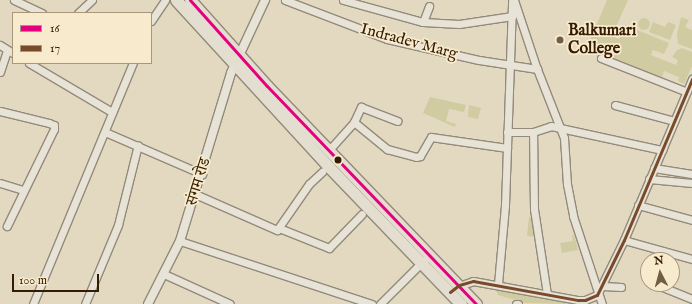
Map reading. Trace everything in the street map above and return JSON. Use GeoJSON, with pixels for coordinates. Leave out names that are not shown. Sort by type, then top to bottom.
{"type":"FeatureCollection","features":[{"type":"Feature","properties":{"kind":"highway"},"geometry":{"type":"LineString","coordinates":[[176,0],[329,150],[425,259],[461,304]]}},
{"type":"Feature","properties":{"kind":"highway"},"geometry":{"type":"LineString","coordinates":[[190,0],[236,60],[425,259],[459,285],[476,304]]}},
{"type":"Feature","properties":{"kind":"street"},"geometry":{"type":"LineString","coordinates":[[14,0],[40,12]]}},
{"type":"Feature","properties":{"kind":"street"},"geometry":{"type":"LineString","coordinates":[[79,12],[92,0]]}},
{"type":"Feature","properties":{"kind":"street"},"geometry":{"type":"LineString","coordinates":[[152,20],[165,0]]}},
{"type":"Feature","properties":{"kind":"street","name":"संगम रोड"},"geometry":{"type":"LineString","coordinates":[[148,304],[180,241],[202,174],[236,60],[265,0]]}},
{"type":"Feature","properties":{"kind":"street","name":"Indradev Marg"},"geometry":{"type":"LineString","coordinates":[[285,0],[387,39],[510,65],[537,69]]}},
{"type":"Feature","properties":{"kind":"street"},"geometry":{"type":"LineString","coordinates":[[343,0],[423,22],[459,24],[512,16]]}},
{"type":"Feature","properties":{"kind":"street"},"geometry":{"type":"LineString","coordinates":[[498,284],[507,148],[513,0]]}},
{"type":"Feature","properties":{"kind":"street"},"geometry":{"type":"LineString","coordinates":[[513,0],[537,69],[562,130],[573,216],[597,295],[602,304]]}},
{"type":"Feature","properties":{"kind":"street"},"geometry":{"type":"LineString","coordinates":[[423,22],[429,6]]}},
{"type":"Feature","properties":{"kind":"street"},"geometry":{"type":"LineString","coordinates":[[0,45],[10,52],[0,72]]}},
{"type":"Feature","properties":{"kind":"street"},"geometry":{"type":"LineString","coordinates":[[601,58],[687,92]]}},
{"type":"Feature","properties":{"kind":"street"},"geometry":{"type":"LineString","coordinates":[[32,64],[112,112]]}},
{"type":"Feature","properties":{"kind":"street"},"geometry":{"type":"LineString","coordinates":[[33,304],[133,64]]}},
{"type":"Feature","properties":{"kind":"street"},"geometry":{"type":"LineString","coordinates":[[450,292],[459,285],[473,281],[498,284],[585,300],[597,295],[603,286],[624,240],[692,79]]}},
{"type":"Feature","properties":{"kind":"street"},"geometry":{"type":"LineString","coordinates":[[615,105],[674,121]]}},
{"type":"Feature","properties":{"kind":"street"},"geometry":{"type":"LineString","coordinates":[[329,150],[354,122],[362,107],[397,121]]}},
{"type":"Feature","properties":{"kind":"street"},"geometry":{"type":"LineString","coordinates":[[0,111],[54,125],[51,137],[23,190],[7,226]]}},
{"type":"Feature","properties":{"kind":"street"},"geometry":{"type":"LineString","coordinates":[[354,122],[387,149],[416,157],[420,156],[431,137],[507,148]]}},
{"type":"Feature","properties":{"kind":"street"},"geometry":{"type":"LineString","coordinates":[[507,132],[533,132],[551,126],[562,130],[578,130],[662,150]]}},
{"type":"Feature","properties":{"kind":"street"},"geometry":{"type":"LineString","coordinates":[[105,132],[202,174]]}},
{"type":"Feature","properties":{"kind":"street"},"geometry":{"type":"LineString","coordinates":[[533,132],[534,209],[547,294]]}},
{"type":"Feature","properties":{"kind":"street"},"geometry":{"type":"LineString","coordinates":[[85,304],[118,225],[138,145]]}},
{"type":"Feature","properties":{"kind":"street"},"geometry":{"type":"LineString","coordinates":[[654,168],[692,174]]}},
{"type":"Feature","properties":{"kind":"street"},"geometry":{"type":"LineString","coordinates":[[279,228],[309,184],[322,172]]}},
{"type":"Feature","properties":{"kind":"street"},"geometry":{"type":"LineString","coordinates":[[650,179],[692,183]]}},
{"type":"Feature","properties":{"kind":"street"},"geometry":{"type":"LineString","coordinates":[[0,183],[23,190]]}},
{"type":"Feature","properties":{"kind":"street"},"geometry":{"type":"LineString","coordinates":[[195,194],[277,230],[279,228],[329,248],[362,214]]}},
{"type":"Feature","properties":{"kind":"street"},"geometry":{"type":"LineString","coordinates":[[638,205],[692,220]]}},
{"type":"Feature","properties":{"kind":"street"},"geometry":{"type":"LineString","coordinates":[[624,240],[692,259]]}},
{"type":"Feature","properties":{"kind":"street"},"geometry":{"type":"LineString","coordinates":[[180,241],[372,304]]}},
{"type":"Feature","properties":{"kind":"street"},"geometry":{"type":"LineString","coordinates":[[380,304],[425,259]]}},
{"type":"Feature","properties":{"kind":"street"},"geometry":{"type":"LineString","coordinates":[[164,274],[230,304]]}},
{"type":"Feature","properties":{"kind":"street"},"geometry":{"type":"LineString","coordinates":[[603,286],[621,287]]}},
{"type":"Feature","properties":{"kind":"street"},"geometry":{"type":"LineString","coordinates":[[675,292],[692,299]]}},
{"type":"Feature","properties":{"kind":"shaded area"},"geometry":{"type":"Polygon","coordinates":[[[607,0],[628,0],[612,36],[619,39],[625,25],[669,43],[664,54],[653,50],[651,55],[676,65],[678,60],[672,57],[677,50],[682,48],[692,52],[692,66],[684,84],[678,81],[679,77],[664,71],[662,77],[657,75],[656,78],[602,57],[599,52],[587,47],[607,0]]]}},
{"type":"Feature","properties":{"kind":"shaded area"},"geometry":{"type":"Polygon","coordinates":[[[681,17],[689,20],[685,27],[692,30],[692,49],[678,44],[677,35],[681,17]]]}},
{"type":"Feature","properties":{"kind":"shaded area"},"geometry":{"type":"Polygon","coordinates":[[[642,18],[646,18],[650,24],[646,30],[642,30],[638,26],[638,22],[642,18]]]}},
{"type":"Feature","properties":{"kind":"shaded area"},"geometry":{"type":"Polygon","coordinates":[[[653,22],[665,27],[668,22],[676,25],[670,40],[649,32],[653,22]]]}},
{"type":"Feature","properties":{"kind":"shaded area"},"geometry":{"type":"Polygon","coordinates":[[[430,97],[466,105],[464,112],[449,109],[446,121],[456,124],[455,127],[423,113],[430,97]]]}},
{"type":"Feature","properties":{"kind":"shaded area"},"geometry":{"type":"Polygon","coordinates":[[[469,105],[481,108],[478,119],[468,117],[469,105]]]}},
{"type":"Feature","properties":{"kind":"shaded area"},"geometry":{"type":"Polygon","coordinates":[[[529,217],[533,217],[536,237],[527,236],[529,217]]]}},
{"type":"Feature","properties":{"kind":"shaded area"},"geometry":{"type":"Polygon","coordinates":[[[572,235],[574,235],[578,250],[562,253],[560,243],[573,241],[572,235]]]}},
{"type":"Feature","properties":{"kind":"shaded area"},"geometry":{"type":"Polygon","coordinates":[[[495,287],[571,304],[525,303],[498,295],[495,287]]]}},
{"type":"Feature","properties":{"kind":"transit line","name":"16"},"geometry":{"type":"LineString","coordinates":[[190,0],[267,86],[476,304]]}},
{"type":"Feature","properties":{"kind":"transit line","name":"17"},"geometry":{"type":"LineString","coordinates":[[450,292],[459,285],[473,281],[578,300],[585,300],[597,295],[624,240],[692,79]]}},
{"type":"Feature","properties":{"kind":"place","name":"Balkumari College"},"geometry":{"type":"Point","coordinates":[560,40]}}]}
